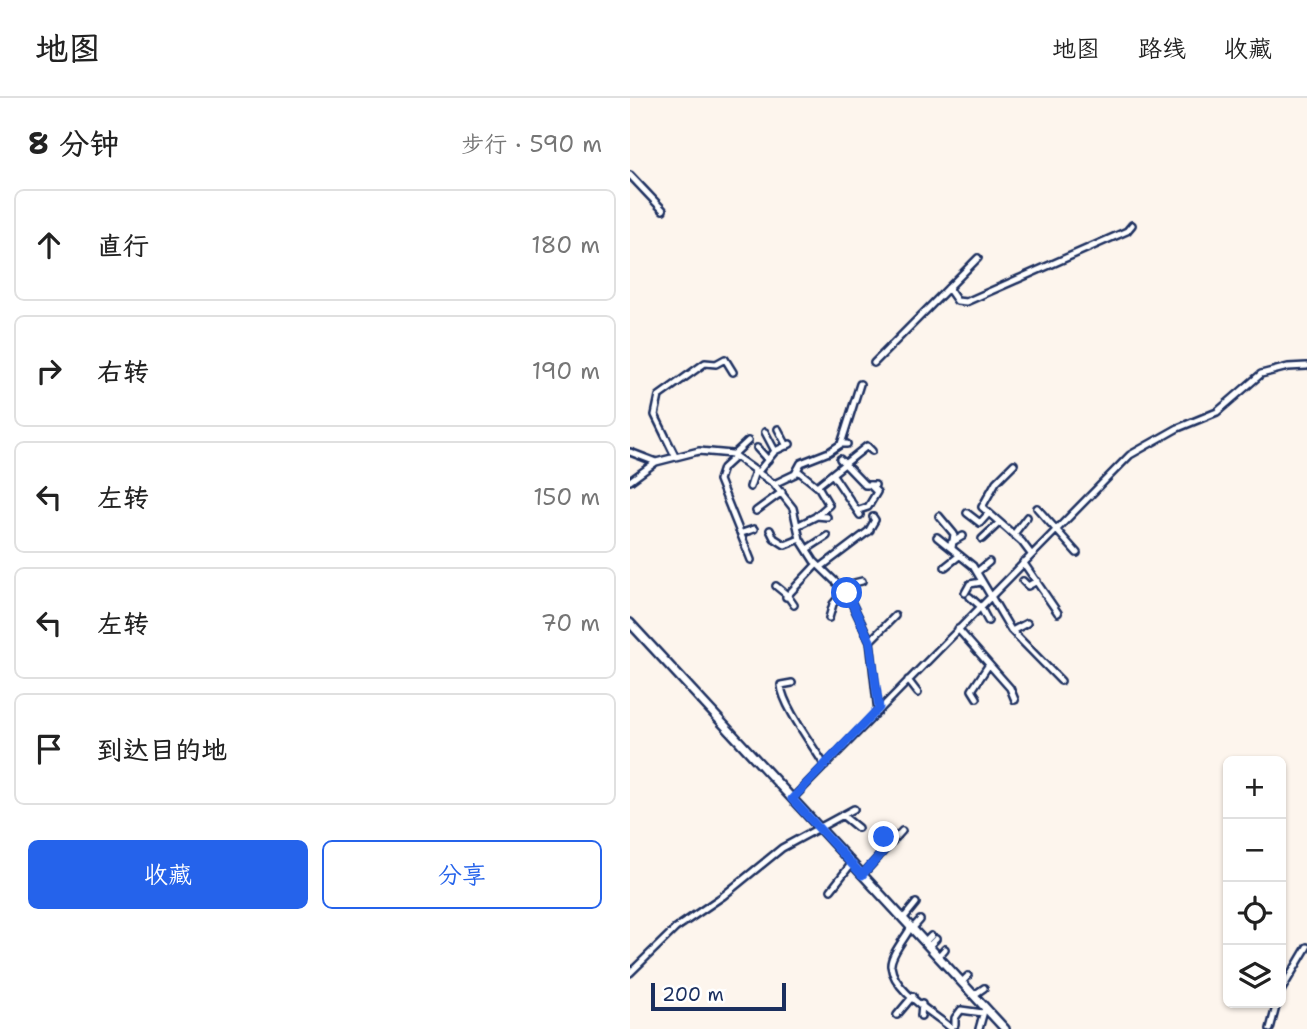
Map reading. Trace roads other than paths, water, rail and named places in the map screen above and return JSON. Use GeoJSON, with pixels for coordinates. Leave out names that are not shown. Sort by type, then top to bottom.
{"type":"FeatureCollection","features":[{"type":"Feature","properties":{"kind":"street"},"geometry":{"type":"LineString","coordinates":[[630,176],[663,210]]}},
{"type":"Feature","properties":{"kind":"street"},"geometry":{"type":"LineString","coordinates":[[948,288],[957,300],[966,302],[1127,231],[1132,225]]}},
{"type":"Feature","properties":{"kind":"street"},"geometry":{"type":"LineString","coordinates":[[874,363],[978,258]]}},
{"type":"Feature","properties":{"kind":"street"},"geometry":{"type":"LineString","coordinates":[[675,456],[655,415],[654,405],[659,396],[705,363],[716,364],[726,359],[733,372]]}},
{"type":"Feature","properties":{"kind":"street"},"geometry":{"type":"LineString","coordinates":[[792,799],[1130,455],[1178,428],[1217,412],[1261,374],[1288,367],[1307,366]]}},
{"type":"Feature","properties":{"kind":"street"},"geometry":{"type":"LineString","coordinates":[[774,484],[797,470],[801,463],[844,444],[860,384]]}},
{"type":"Feature","properties":{"kind":"street"},"geometry":{"type":"LineString","coordinates":[[751,487],[756,472],[775,452],[788,445],[778,429]]}},
{"type":"Feature","properties":{"kind":"street"},"geometry":{"type":"LineString","coordinates":[[765,432],[775,452]]}},
{"type":"Feature","properties":{"kind":"street"},"geometry":{"type":"LineString","coordinates":[[748,441],[723,468],[719,478],[751,560]]}},
{"type":"Feature","properties":{"kind":"street"},"geometry":{"type":"LineString","coordinates":[[817,486],[867,446],[872,451]]}},
{"type":"Feature","properties":{"kind":"street"},"geometry":{"type":"LineString","coordinates":[[757,448],[768,460]]}},
{"type":"Feature","properties":{"kind":"street"},"geometry":{"type":"LineString","coordinates":[[630,481],[656,462],[699,451],[734,456],[774,484],[791,506],[800,539],[819,565],[846,592],[870,641],[876,681],[877,713]]}},
{"type":"Feature","properties":{"kind":"street"},"geometry":{"type":"LineString","coordinates":[[630,452],[656,462]]}},
{"type":"Feature","properties":{"kind":"street"},"geometry":{"type":"LineString","coordinates":[[833,475],[860,513],[868,507],[877,492],[873,485],[863,484],[840,459]]}},
{"type":"Feature","properties":{"kind":"street"},"geometry":{"type":"LineString","coordinates":[[1014,464],[988,494],[982,507],[1014,534],[1031,554]]}},
{"type":"Feature","properties":{"kind":"street"},"geometry":{"type":"LineString","coordinates":[[797,470],[817,486],[829,505],[797,526]]}},
{"type":"Feature","properties":{"kind":"street"},"geometry":{"type":"LineString","coordinates":[[756,511],[782,492]]}},
{"type":"Feature","properties":{"kind":"street"},"geometry":{"type":"LineString","coordinates":[[791,506],[799,505]]}},
{"type":"Feature","properties":{"kind":"street"},"geometry":{"type":"LineString","coordinates":[[760,518],[763,506]]}},
{"type":"Feature","properties":{"kind":"street"},"geometry":{"type":"LineString","coordinates":[[1037,508],[1077,553]]}},
{"type":"Feature","properties":{"kind":"street"},"geometry":{"type":"LineString","coordinates":[[967,513],[980,523],[988,514]]}},
{"type":"Feature","properties":{"kind":"street"},"geometry":{"type":"LineString","coordinates":[[816,516],[827,517]]}},
{"type":"Feature","properties":{"kind":"street"},"geometry":{"type":"LineString","coordinates":[[939,516],[952,532],[952,544],[959,556],[977,572],[1012,631],[1061,681]]}},
{"type":"Feature","properties":{"kind":"street"},"geometry":{"type":"LineString","coordinates":[[787,596],[819,565],[869,531],[875,520],[873,517]]}},
{"type":"Feature","properties":{"kind":"street"},"geometry":{"type":"LineString","coordinates":[[1014,534],[1027,517]]}},
{"type":"Feature","properties":{"kind":"street"},"geometry":{"type":"LineString","coordinates":[[982,539],[999,523]]}},
{"type":"Feature","properties":{"kind":"street"},"geometry":{"type":"LineString","coordinates":[[742,533],[754,529]]}},
{"type":"Feature","properties":{"kind":"street"},"geometry":{"type":"LineString","coordinates":[[770,530],[781,542],[788,545],[800,539]]}},
{"type":"Feature","properties":{"kind":"street"},"geometry":{"type":"LineString","coordinates":[[807,549],[827,536]]}},
{"type":"Feature","properties":{"kind":"street"},"geometry":{"type":"LineString","coordinates":[[952,544],[963,536]]}},
{"type":"Feature","properties":{"kind":"street"},"geometry":{"type":"LineString","coordinates":[[937,537],[952,544]]}},
{"type":"Feature","properties":{"kind":"street"},"geometry":{"type":"LineString","coordinates":[[773,544],[781,542]]}},
{"type":"Feature","properties":{"kind":"street"},"geometry":{"type":"LineString","coordinates":[[945,567],[959,556]]}},
{"type":"Feature","properties":{"kind":"street"},"geometry":{"type":"LineString","coordinates":[[977,572],[989,562]]}},
{"type":"Feature","properties":{"kind":"street"},"geometry":{"type":"LineString","coordinates":[[1023,562],[1058,612]]}},
{"type":"Feature","properties":{"kind":"street"},"geometry":{"type":"LineString","coordinates":[[830,618],[833,604],[855,583],[862,581]]}},
{"type":"Feature","properties":{"kind":"street"},"geometry":{"type":"LineString","coordinates":[[962,581],[970,584],[981,582]]}},
{"type":"Feature","properties":{"kind":"street"},"geometry":{"type":"LineString","coordinates":[[1023,581],[1028,586],[1037,581]]}},
{"type":"Feature","properties":{"kind":"street"},"geometry":{"type":"LineString","coordinates":[[970,584],[967,595],[980,606],[989,621]]}},
{"type":"Feature","properties":{"kind":"street"},"geometry":{"type":"LineString","coordinates":[[776,586],[794,605]]}},
{"type":"Feature","properties":{"kind":"street"},"geometry":{"type":"LineString","coordinates":[[870,641],[895,616]]}},
{"type":"Feature","properties":{"kind":"street"},"geometry":{"type":"LineString","coordinates":[[1012,631],[1027,623]]}},
{"type":"Feature","properties":{"kind":"street"},"geometry":{"type":"LineString","coordinates":[[630,624],[903,919],[930,941],[938,957],[965,979],[985,1011],[1006,1029]]}},
{"type":"Feature","properties":{"kind":"street"},"geometry":{"type":"LineString","coordinates":[[958,629],[1011,690],[1015,700]]}},
{"type":"Feature","properties":{"kind":"street"},"geometry":{"type":"LineString","coordinates":[[977,698],[972,690],[988,666]]}},
{"type":"Feature","properties":{"kind":"street"},"geometry":{"type":"LineString","coordinates":[[908,680],[918,693]]}},
{"type":"Feature","properties":{"kind":"street"},"geometry":{"type":"LineString","coordinates":[[793,683],[781,685],[783,694],[805,738],[825,766]]}},
{"type":"Feature","properties":{"kind":"street"},"geometry":{"type":"LineString","coordinates":[[630,973],[638,970],[684,921],[732,890],[782,848],[817,826],[854,809]]}},
{"type":"Feature","properties":{"kind":"street"},"geometry":{"type":"LineString","coordinates":[[842,815],[858,828]]}},
{"type":"Feature","properties":{"kind":"street"},"geometry":{"type":"LineString","coordinates":[[862,875],[902,831]]}},
{"type":"Feature","properties":{"kind":"street"},"geometry":{"type":"LineString","coordinates":[[884,833],[888,846]]}},
{"type":"Feature","properties":{"kind":"street"},"geometry":{"type":"LineString","coordinates":[[831,890],[852,863]]}},
{"type":"Feature","properties":{"kind":"street"},"geometry":{"type":"LineString","coordinates":[[903,919],[916,903]]}},
{"type":"Feature","properties":{"kind":"street"},"geometry":{"type":"LineString","coordinates":[[920,920],[912,928],[891,966],[900,984],[953,1027],[961,1010],[985,1011]]}},
{"type":"Feature","properties":{"kind":"street"},"geometry":{"type":"LineString","coordinates":[[1286,983],[1307,947]]}},
{"type":"Feature","properties":{"kind":"street"},"geometry":{"type":"LineString","coordinates":[[938,957],[945,948]]}},
{"type":"Feature","properties":{"kind":"street"},"geometry":{"type":"LineString","coordinates":[[974,995],[984,988]]}},
{"type":"Feature","properties":{"kind":"street"},"geometry":{"type":"LineString","coordinates":[[897,1016],[913,996]]}},
{"type":"Feature","properties":{"kind":"street"},"geometry":{"type":"LineString","coordinates":[[920,1016],[922,1004]]}},
{"type":"Feature","properties":{"kind":"street"},"geometry":{"type":"LineString","coordinates":[[1270,1029],[1276,1008]]}},
{"type":"Feature","properties":{"kind":"street"},"geometry":{"type":"LineString","coordinates":[[979,1029],[985,1011]]}}]}
